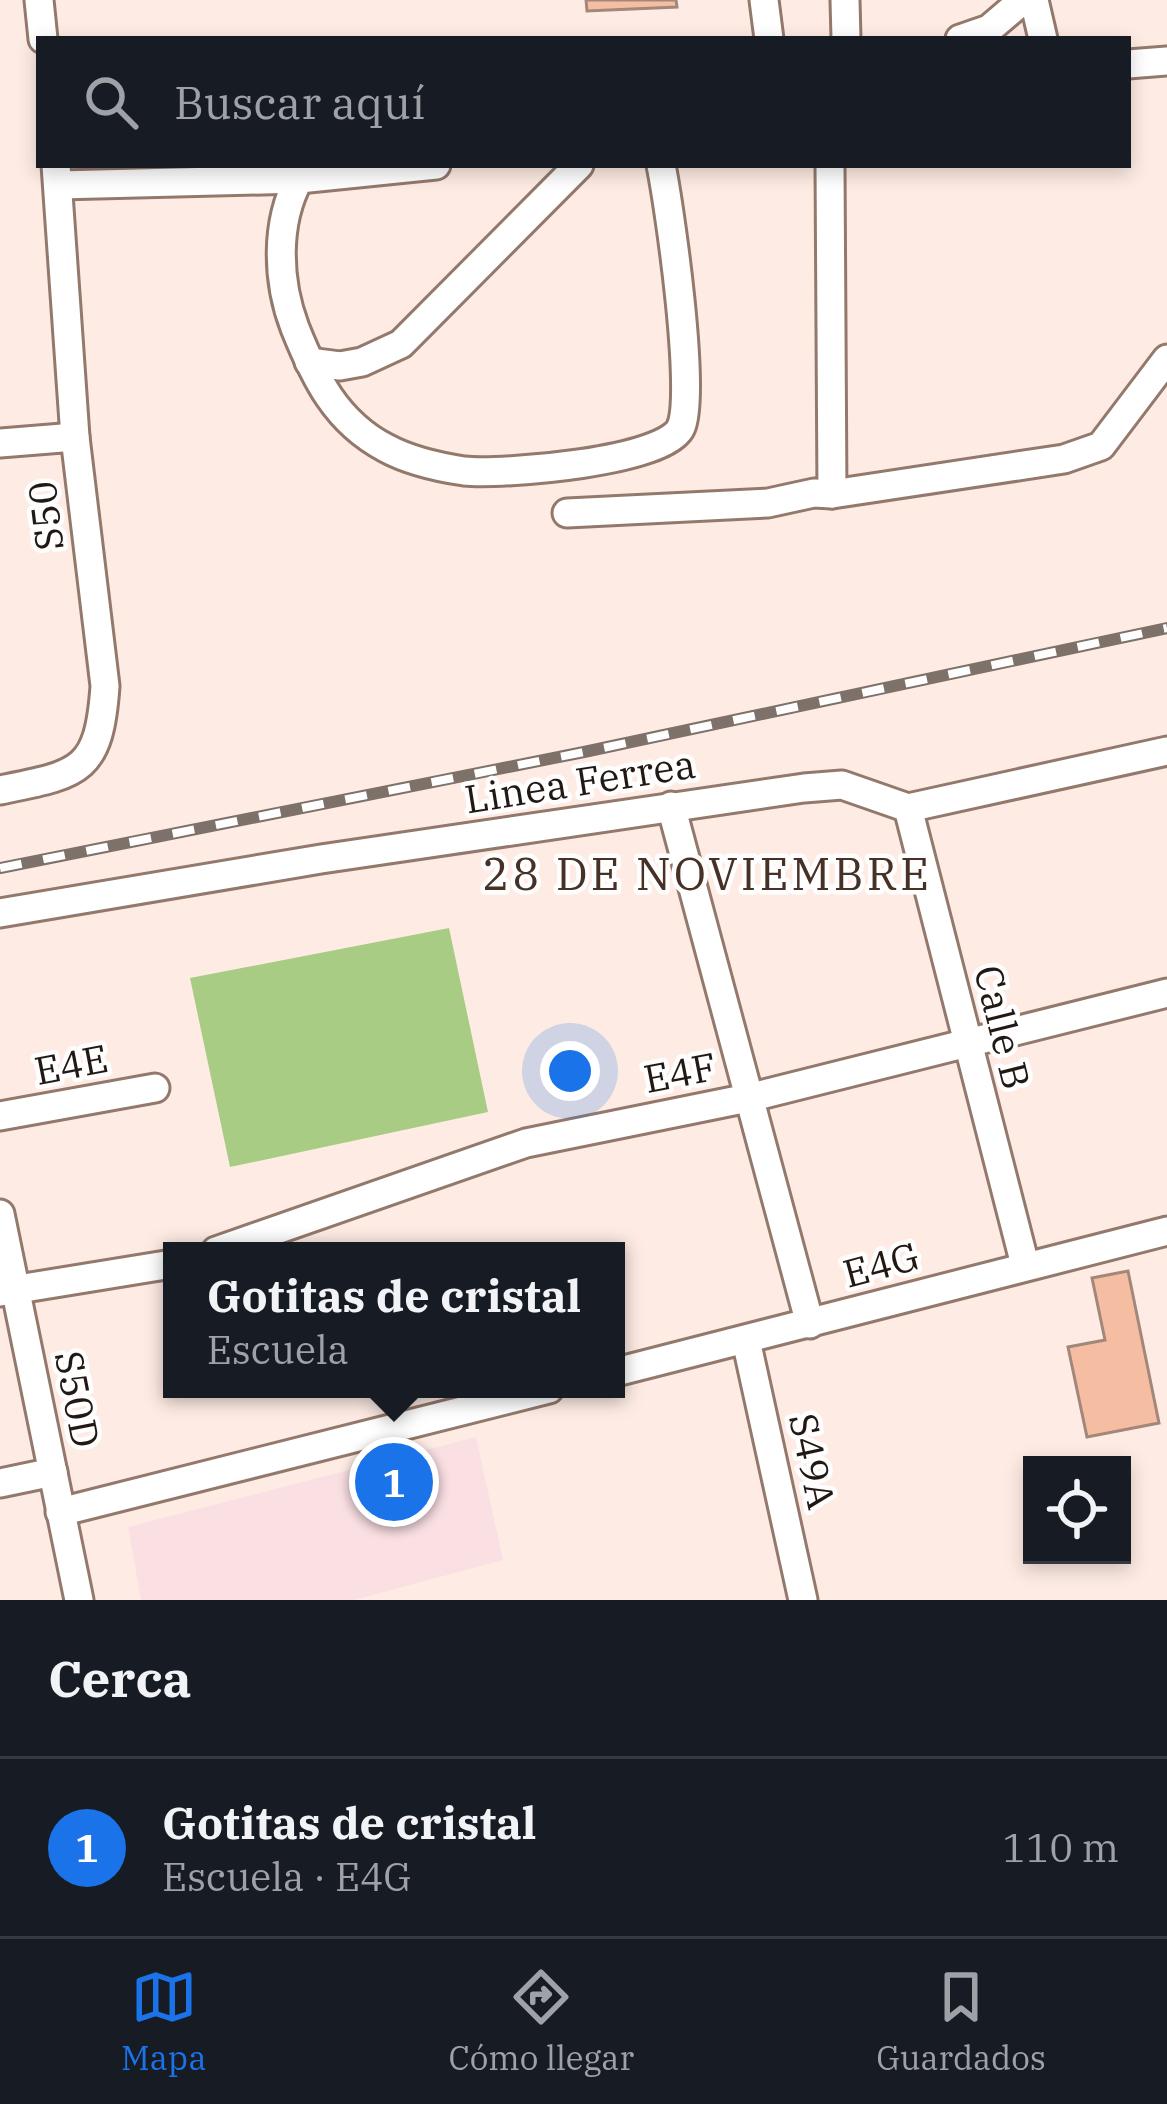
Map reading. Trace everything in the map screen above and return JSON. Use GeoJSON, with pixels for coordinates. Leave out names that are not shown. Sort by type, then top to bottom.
{"type":"FeatureCollection","features":[{"type":"Feature","properties":{"kind":"street"},"geometry":{"type":"LineString","coordinates":[[39,0],[43,36]]}},
{"type":"Feature","properties":{"kind":"street"},"geometry":{"type":"LineString","coordinates":[[764,0],[769,36]]}},
{"type":"Feature","properties":{"kind":"street"},"geometry":{"type":"LineString","coordinates":[[845,0],[846,36]]}},
{"type":"Feature","properties":{"kind":"street"},"geometry":{"type":"LineString","coordinates":[[968,36],[989,28],[1023,0]]}},
{"type":"Feature","properties":{"kind":"street"},"geometry":{"type":"LineString","coordinates":[[1034,0],[1042,36]]}},
{"type":"Feature","properties":{"kind":"street"},"geometry":{"type":"LineString","coordinates":[[1131,64],[1167,61]]}},
{"type":"Feature","properties":{"kind":"street"},"geometry":{"type":"LineString","coordinates":[[57,175],[299,178],[404,168]]}},
{"type":"Feature","properties":{"kind":"street"},"geometry":{"type":"LineString","coordinates":[[309,362],[340,366],[362,362],[401,344],[577,168]]}},
{"type":"Feature","properties":{"kind":"street"},"geometry":{"type":"LineString","coordinates":[[299,178],[284,206],[281,233],[286,305],[321,390],[382,447],[416,461],[468,471],[538,469],[642,452],[674,439],[683,425],[686,393],[662,168]]}},
{"type":"Feature","properties":{"kind":"street"},"geometry":{"type":"LineString","coordinates":[[830,168],[832,494]]}},
{"type":"Feature","properties":{"kind":"street","name":"S50"},"geometry":{"type":"LineString","coordinates":[[0,790],[70,774],[95,750],[103,716],[105,686],[75,437],[57,175]]}},
{"type":"Feature","properties":{"kind":"street"},"geometry":{"type":"LineString","coordinates":[[567,514],[768,503],[1064,459],[1101,446],[1167,359]]}},
{"type":"Feature","properties":{"kind":"street"},"geometry":{"type":"LineString","coordinates":[[0,443],[75,437]]}},
{"type":"Feature","properties":{"kind":"street"},"geometry":{"type":"LineString","coordinates":[[908,808],[1167,751]]}},
{"type":"Feature","properties":{"kind":"street","name":"Linea Ferrea"},"geometry":{"type":"LineString","coordinates":[[0,914],[671,806],[842,785],[908,808]]}},
{"type":"Feature","properties":{"kind":"street"},"geometry":{"type":"LineString","coordinates":[[671,806],[810,1324]]}},
{"type":"Feature","properties":{"kind":"street","name":"Calle B"},"geometry":{"type":"LineString","coordinates":[[908,808],[1025,1265]]}},
{"type":"Feature","properties":{"kind":"street","name":"E4F"},"geometry":{"type":"LineString","coordinates":[[242,1242],[526,1143],[748,1098],[1167,993]]}},
{"type":"Feature","properties":{"kind":"street","name":"E4E"},"geometry":{"type":"LineString","coordinates":[[0,1117],[155,1088]]}},
{"type":"Feature","properties":{"kind":"street","name":"S50D"},"geometry":{"type":"LineString","coordinates":[[0,1214],[8,1290],[79,1600]]}},
{"type":"Feature","properties":{"kind":"street","name":"E4G"},"geometry":{"type":"LineString","coordinates":[[625,1370],[1167,1232]]}},
{"type":"Feature","properties":{"kind":"street"},"geometry":{"type":"LineString","coordinates":[[8,1290],[163,1265]]}},
{"type":"Feature","properties":{"kind":"street","name":"S49A"},"geometry":{"type":"LineString","coordinates":[[746,1340],[803,1600]]}},
{"type":"Feature","properties":{"kind":"street"},"geometry":{"type":"LineString","coordinates":[[61,1511],[513,1398]]}},
{"type":"Feature","properties":{"kind":"street"},"geometry":{"type":"LineString","coordinates":[[0,1483],[52,1472]]}},
{"type":"Feature","properties":{"kind":"shaded area"},"geometry":{"type":"Polygon","coordinates":[[[476,1437],[503,1560],[354,1600],[141,1600],[128,1527],[476,1437]]]}},
{"type":"Feature","properties":{"kind":"green space"},"geometry":{"type":"Polygon","coordinates":[[[449,928],[488,1112],[230,1167],[190,978],[449,928]]]}},
{"type":"Feature","properties":{"kind":"building"},"geometry":{"type":"Polygon","coordinates":[[[586,0],[676,0],[677,7],[587,11],[586,0]]]}},
{"type":"Feature","properties":{"kind":"building"},"geometry":{"type":"Polygon","coordinates":[[[1128,1271],[1159,1423],[1087,1437],[1068,1347],[1105,1340],[1092,1278],[1128,1271]]]}},
{"type":"Feature","properties":{"kind":"railway"},"geometry":{"type":"LineString","coordinates":[[0,868],[584,752],[1167,628]]}},
{"type":"Feature","properties":{"kind":"place","name":"Gotitas de cristal"},"geometry":{"type":"Point","coordinates":[394,1482]}},
{"type":"Feature","properties":{"kind":"district","name":"28 DE NOVIEMBRE"},"geometry":{"type":"Point","coordinates":[707,873]}}]}
